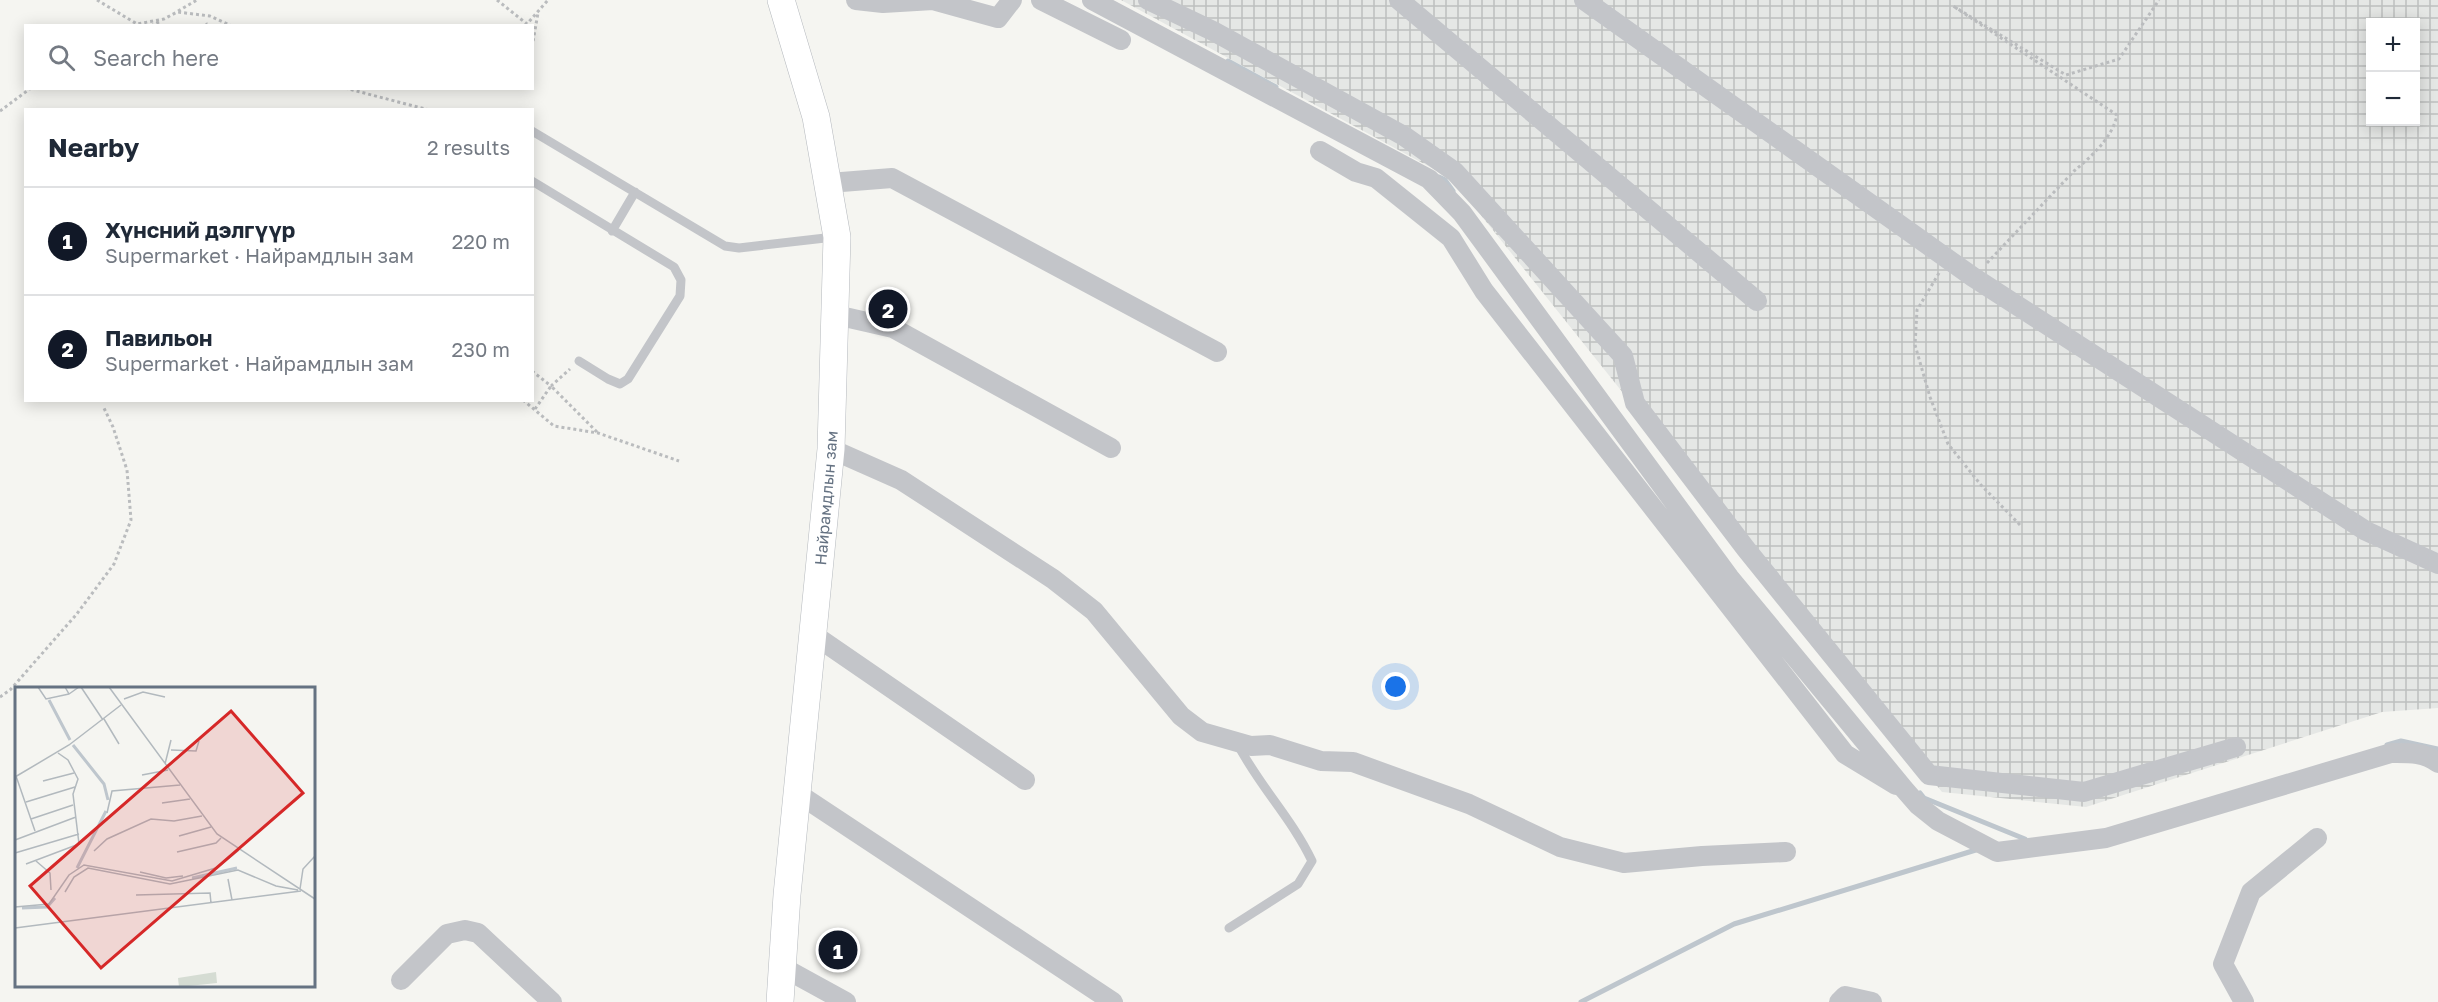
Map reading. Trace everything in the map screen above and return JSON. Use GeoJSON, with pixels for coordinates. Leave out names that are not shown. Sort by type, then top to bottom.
{"type":"FeatureCollection","features":[{"type":"Feature","properties":{"kind":"main road","name":"Найрамдлын зам"},"geometry":{"type":"LineString","coordinates":[[780,1002],[796,793],[814,635],[831,449],[837,237],[816,117],[781,0]]}},
{"type":"Feature","properties":{"kind":"street"},"geometry":{"type":"LineString","coordinates":[[856,0],[883,3],[933,0],[998,18],[1012,0]]}},
{"type":"Feature","properties":{"kind":"street"},"geometry":{"type":"LineString","coordinates":[[1041,0],[1121,40]]}},
{"type":"Feature","properties":{"kind":"street"},"geometry":{"type":"LineString","coordinates":[[1092,0],[1430,178],[1462,213],[1729,576],[1904,789],[1918,805],[1938,821],[1997,852],[2106,838],[2391,753],[2415,752],[2432,758],[2438,763]]}},
{"type":"Feature","properties":{"kind":"street"},"geometry":{"type":"LineString","coordinates":[[1148,0],[1212,31],[1404,136],[1455,172],[1623,356],[1635,403],[1746,549],[1929,775],[2084,792],[2235,747]]}},
{"type":"Feature","properties":{"kind":"street"},"geometry":{"type":"LineString","coordinates":[[1399,0],[1757,301]]}},
{"type":"Feature","properties":{"kind":"street"},"geometry":{"type":"LineString","coordinates":[[1584,0],[1973,277],[2366,531],[2438,564]]}},
{"type":"Feature","properties":{"kind":"street"},"geometry":{"type":"LineString","coordinates":[[1320,151],[1356,172],[1376,178],[1451,238],[1484,291],[1845,754],[1878,777],[1904,789]]}},
{"type":"Feature","properties":{"kind":"street"},"geometry":{"type":"LineString","coordinates":[[829,183],[892,177],[1217,352]]}},
{"type":"Feature","properties":{"kind":"street"},"geometry":{"type":"LineString","coordinates":[[836,315],[893,328],[1111,448]]}},
{"type":"Feature","properties":{"kind":"street"},"geometry":{"type":"LineString","coordinates":[[831,449],[902,480],[1053,579],[1094,611],[1181,716],[1202,732],[1251,746],[1270,746],[1321,761],[1353,762],[1469,804],[1560,847],[1624,863],[1785,852]]}},
{"type":"Feature","properties":{"kind":"street"},"geometry":{"type":"LineString","coordinates":[[814,635],[1025,780]]}},
{"type":"Feature","properties":{"kind":"street"},"geometry":{"type":"LineString","coordinates":[[796,793],[1113,1002]]}},
{"type":"Feature","properties":{"kind":"street"},"geometry":{"type":"LineString","coordinates":[[2244,1002],[2223,964],[2251,892],[2317,838]]}},
{"type":"Feature","properties":{"kind":"street"},"geometry":{"type":"LineString","coordinates":[[401,980],[447,934],[465,930],[478,933],[552,1002]]}},
{"type":"Feature","properties":{"kind":"street"},"geometry":{"type":"LineString","coordinates":[[784,968],[846,1002]]}},
{"type":"Feature","properties":{"kind":"street"},"geometry":{"type":"LineString","coordinates":[[1839,1002],[1845,996],[1872,1002]]}},
{"type":"Feature","properties":{"kind":"lane"},"geometry":{"type":"LineString","coordinates":[[534,131],[725,246],[740,248],[837,237]]}},
{"type":"Feature","properties":{"kind":"lane"},"geometry":{"type":"LineString","coordinates":[[534,182],[674,267],[681,279],[680,296],[628,379],[620,384],[608,380],[579,361]]}},
{"type":"Feature","properties":{"kind":"lane"},"geometry":{"type":"LineString","coordinates":[[612,231],[635,192]]}},
{"type":"Feature","properties":{"kind":"lane"},"geometry":{"type":"LineString","coordinates":[[1229,928],[1299,884],[1312,861],[1299,833],[1250,767],[1237,741]]}},
{"type":"Feature","properties":{"kind":"path"},"geometry":{"type":"LineString","coordinates":[[97,0],[137,24],[164,19],[197,0]]}},
{"type":"Feature","properties":{"kind":"path"},"geometry":{"type":"LineString","coordinates":[[497,0],[527,24],[548,0]]}},
{"type":"Feature","properties":{"kind":"path"},"geometry":{"type":"LineString","coordinates":[[1973,277],[2087,160],[2115,127],[2117,115],[1953,6],[2066,75],[2120,59],[2159,0]]}},
{"type":"Feature","properties":{"kind":"path"},"geometry":{"type":"LineString","coordinates":[[534,35],[538,11]]}},
{"type":"Feature","properties":{"kind":"path"},"geometry":{"type":"LineString","coordinates":[[155,24],[177,12],[210,16],[228,24]]}},
{"type":"Feature","properties":{"kind":"path"},"geometry":{"type":"LineString","coordinates":[[0,111],[28,90]]}},
{"type":"Feature","properties":{"kind":"path"},"geometry":{"type":"LineString","coordinates":[[353,90],[421,108]]}},
{"type":"Feature","properties":{"kind":"path"},"geometry":{"type":"LineString","coordinates":[[1947,259],[1917,310],[1915,345],[1930,397],[1948,444],[1981,485],[2021,526]]}},
{"type":"Feature","properties":{"kind":"path"},"geometry":{"type":"LineString","coordinates":[[535,410],[551,386],[579,361]]}},
{"type":"Feature","properties":{"kind":"path"},"geometry":{"type":"LineString","coordinates":[[534,373],[551,386],[598,433]]}},
{"type":"Feature","properties":{"kind":"path"},"geometry":{"type":"LineString","coordinates":[[525,402],[554,426],[598,433],[679,461]]}},
{"type":"Feature","properties":{"kind":"path"},"geometry":{"type":"LineString","coordinates":[[0,697],[10,690],[82,606],[114,564],[131,520],[127,470],[113,427],[103,406]]}},
{"type":"Feature","properties":{"kind":"shaded area"},"geometry":{"type":"Polygon","coordinates":[[[1121,0],[2438,0],[2438,708],[2382,712],[2086,807],[1942,792],[1452,179],[1121,0]]]}},
{"type":"Feature","properties":{"kind":"waterway"},"geometry":{"type":"LineString","coordinates":[[1228,61],[1276,87]]}},
{"type":"Feature","properties":{"kind":"waterway"},"geometry":{"type":"LineString","coordinates":[[1439,177],[1445,180],[1453,191]]}},
{"type":"Feature","properties":{"kind":"waterway"},"geometry":{"type":"LineString","coordinates":[[2387,745],[2401,741],[2438,749]]}},
{"type":"Feature","properties":{"kind":"waterway"},"geometry":{"type":"LineString","coordinates":[[1920,793],[1924,798],[2025,839]]}},
{"type":"Feature","properties":{"kind":"waterway"},"geometry":{"type":"LineString","coordinates":[[1581,1002],[1734,924],[1979,849]]}},
{"type":"Feature","properties":{"kind":"place","name":"Павильон"},"geometry":{"type":"Point","coordinates":[888,309]}},
{"type":"Feature","properties":{"kind":"place","name":"Хүнсний дэлгүүр"},"geometry":{"type":"Point","coordinates":[838,950]}}]}
